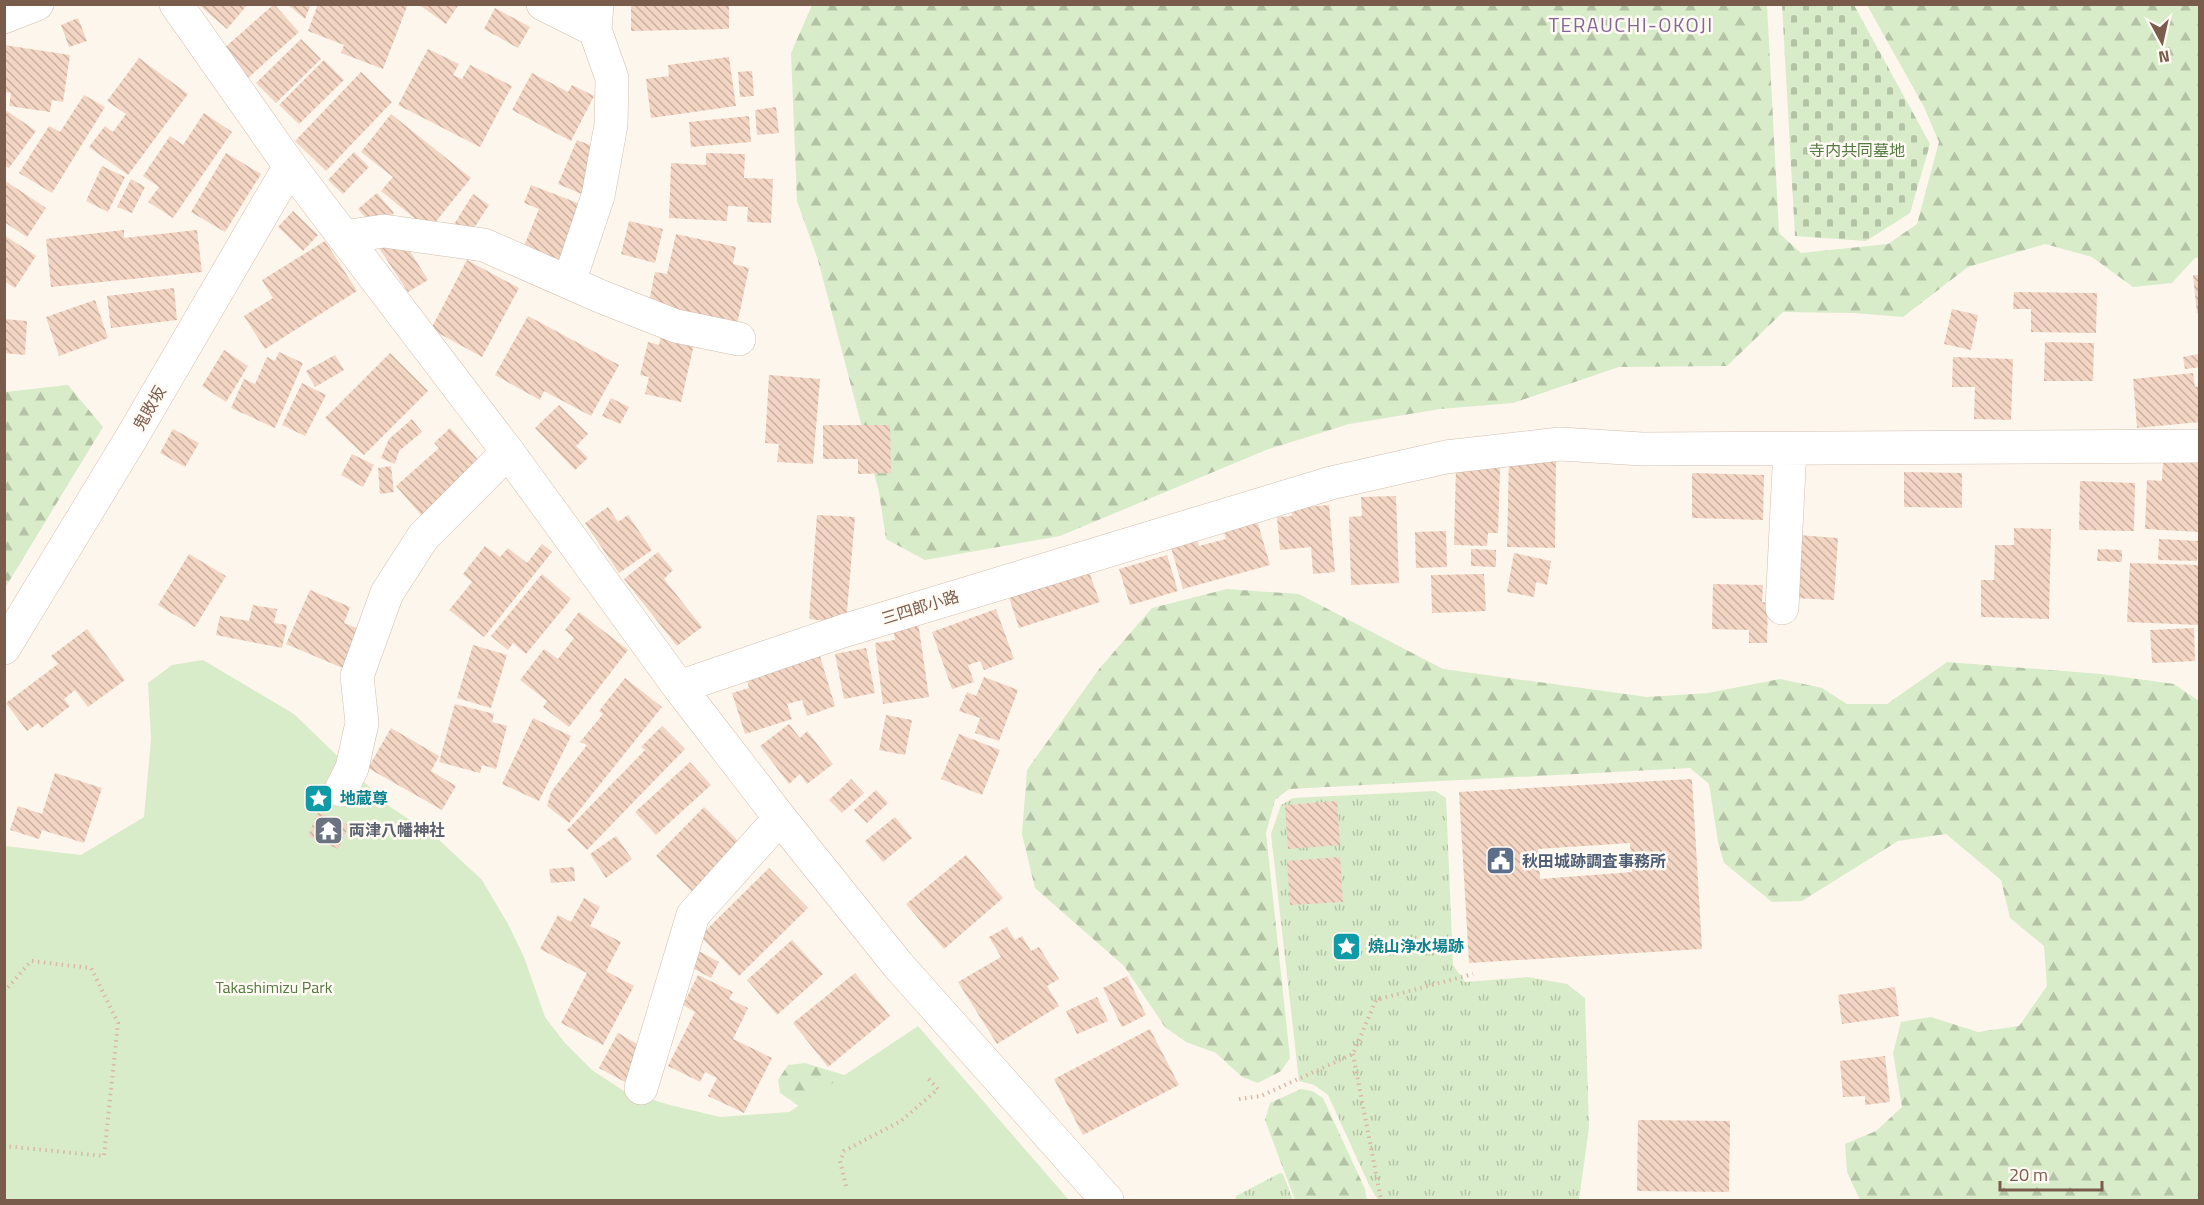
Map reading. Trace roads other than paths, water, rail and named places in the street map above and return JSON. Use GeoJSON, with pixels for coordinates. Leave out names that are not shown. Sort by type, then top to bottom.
{"type":"FeatureCollection","features":[{"type":"Feature","properties":{"kind":"street"},"geometry":{"type":"LineString","coordinates":[[4,17],[37,4]]}},
{"type":"Feature","properties":{"kind":"street"},"geometry":{"type":"LineString","coordinates":[[176,4],[290,166],[508,452],[679,687],[780,818],[898,965],[1107,1200]]}},
{"type":"Feature","properties":{"kind":"street"},"geometry":{"type":"LineString","coordinates":[[543,4],[596,17],[612,78],[611,125],[598,196],[568,282]]}},
{"type":"Feature","properties":{"kind":"street","name":"鬼敗坂"},"geometry":{"type":"LineString","coordinates":[[4,648],[132,437],[290,166]]}},
{"type":"Feature","properties":{"kind":"street"},"geometry":{"type":"LineString","coordinates":[[344,237],[384,231],[484,245],[676,326],[740,339]]}},
{"type":"Feature","properties":{"kind":"street","name":"三四郎小路"},"geometry":{"type":"LineString","coordinates":[[679,687],[843,631],[1331,483],[1446,457],[1560,444],[1642,449],[2199,446]]}},
{"type":"Feature","properties":{"kind":"street"},"geometry":{"type":"LineString","coordinates":[[1782,608],[1790,448]]}},
{"type":"Feature","properties":{"kind":"street"},"geometry":{"type":"LineString","coordinates":[[341,790],[352,768],[362,723],[357,676],[387,593],[423,537],[508,452]]}},
{"type":"Feature","properties":{"kind":"street"},"geometry":{"type":"LineString","coordinates":[[641,1088],[693,915],[780,818]]}},
{"type":"Feature","properties":{"kind":"place","name":"地蔵尊"},"geometry":{"type":"Point","coordinates":[319,798]}},
{"type":"Feature","properties":{"kind":"place","name":"両津八幡神社"},"geometry":{"type":"Point","coordinates":[328,830]}},
{"type":"Feature","properties":{"kind":"place","name":"秋田城跡調査事務所"},"geometry":{"type":"Point","coordinates":[1501,861]}},
{"type":"Feature","properties":{"kind":"place","name":"焼山浄水場跡"},"geometry":{"type":"Point","coordinates":[1347,946]}},
{"type":"Feature","properties":{"kind":"district","name":"TERAUCHI-OKOJI"},"geometry":{"type":"Point","coordinates":[1631,25]}},
{"type":"Feature","properties":{"kind":"park label","name":"寺内共同墓地"},"geometry":{"type":"Point","coordinates":[1857,150]}},
{"type":"Feature","properties":{"kind":"park label","name":"Takashimizu Park"},"geometry":{"type":"Point","coordinates":[274,987]}}]}
